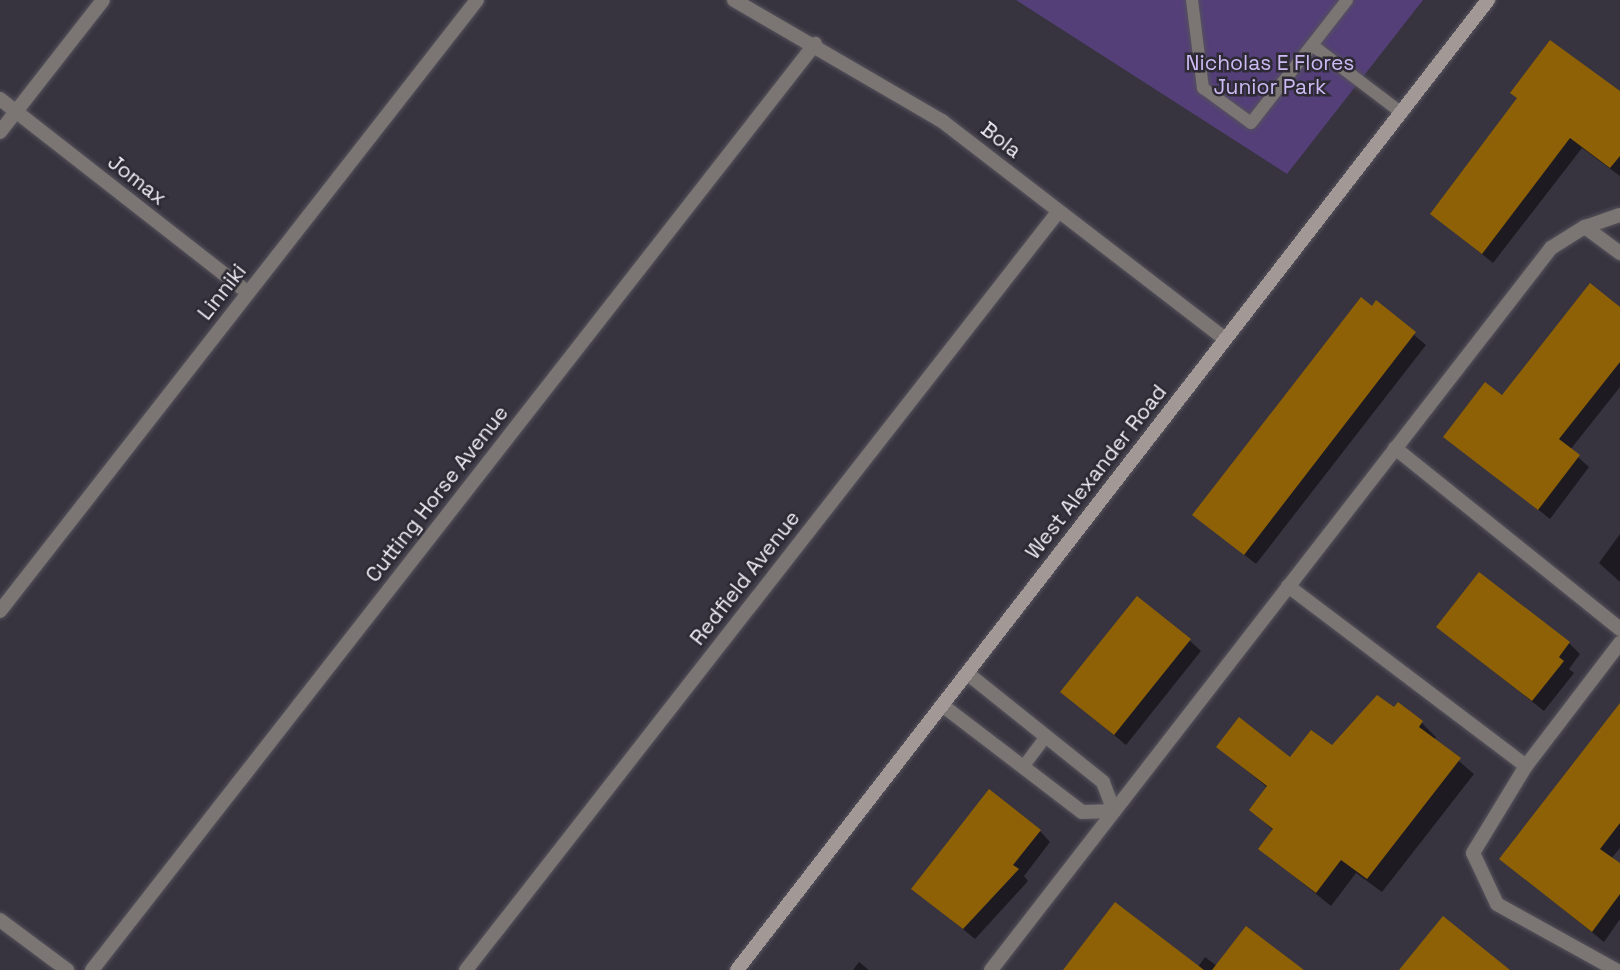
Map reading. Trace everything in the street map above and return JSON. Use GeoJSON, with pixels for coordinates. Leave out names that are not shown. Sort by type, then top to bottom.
{"type":"FeatureCollection","features":[{"type":"Feature","properties":{"kind":"main road","name":"West Alexander Road"},"geometry":{"type":"LineString","coordinates":[[737,970],[1488,0]]}},
{"type":"Feature","properties":{"kind":"street"},"geometry":{"type":"LineString","coordinates":[[0,132],[103,0]]}},
{"type":"Feature","properties":{"kind":"street","name":"Linniki"},"geometry":{"type":"LineString","coordinates":[[0,611],[477,0]]}},
{"type":"Feature","properties":{"kind":"street","name":"Bola"},"geometry":{"type":"LineString","coordinates":[[734,0],[816,44],[942,121],[1225,339]]}},
{"type":"Feature","properties":{"kind":"street","name":"Cutting Horse Avenue"},"geometry":{"type":"LineString","coordinates":[[92,970],[816,44]]}},
{"type":"Feature","properties":{"kind":"street","name":"Jomax"},"geometry":{"type":"LineString","coordinates":[[0,99],[248,293]]}},
{"type":"Feature","properties":{"kind":"street","name":"Redfield Avenue"},"geometry":{"type":"LineString","coordinates":[[466,970],[1058,212]]}},
{"type":"Feature","properties":{"kind":"street"},"geometry":{"type":"LineString","coordinates":[[991,970],[1551,248],[1585,227],[1620,215]]}},
{"type":"Feature","properties":{"kind":"street"},"geometry":{"type":"LineString","coordinates":[[1585,227],[1620,253]]}},
{"type":"Feature","properties":{"kind":"street"},"geometry":{"type":"LineString","coordinates":[[1395,448],[1620,629]]}},
{"type":"Feature","properties":{"kind":"street"},"geometry":{"type":"LineString","coordinates":[[1288,586],[1526,765]]}},
{"type":"Feature","properties":{"kind":"street"},"geometry":{"type":"LineString","coordinates":[[1616,970],[1497,904],[1473,853],[1526,765],[1620,643]]}},
{"type":"Feature","properties":{"kind":"street"},"geometry":{"type":"LineString","coordinates":[[967,673],[1103,782],[1114,811]]}},
{"type":"Feature","properties":{"kind":"street"},"geometry":{"type":"LineString","coordinates":[[942,705],[1082,812],[1114,811]]}},
{"type":"Feature","properties":{"kind":"street"},"geometry":{"type":"LineString","coordinates":[[0,920],[67,970]]}},
{"type":"Feature","properties":{"kind":"lane"},"geometry":{"type":"LineString","coordinates":[[1192,0],[1203,88],[1251,123],[1347,0]]}},
{"type":"Feature","properties":{"kind":"lane"},"geometry":{"type":"LineString","coordinates":[[1312,45],[1402,113]]}},
{"type":"Feature","properties":{"kind":"lane"},"geometry":{"type":"LineString","coordinates":[[1023,767],[1046,737]]}},
{"type":"Feature","properties":{"kind":"green space","name":"Nicholas E Flores Junior Park"},"geometry":{"type":"Polygon","coordinates":[[[1016,0],[1423,0],[1287,174],[1016,0]]]}},
{"type":"Feature","properties":{"kind":"building"},"geometry":{"type":"Polygon","coordinates":[[[1550,40],[1620,91],[1620,156],[1610,168],[1570,138],[1482,254],[1430,214],[1517,98],[1510,93],[1550,40]]]}},
{"type":"Feature","properties":{"kind":"building"},"geometry":{"type":"Polygon","coordinates":[[[1590,283],[1620,307],[1620,362],[1559,439],[1580,455],[1538,510],[1443,437],[1485,382],[1502,395],[1590,283]]]}},
{"type":"Feature","properties":{"kind":"building"},"geometry":{"type":"Polygon","coordinates":[[[1361,297],[1372,306],[1376,300],[1416,332],[1244,555],[1192,515],[1361,297]]]}},
{"type":"Feature","properties":{"kind":"building"},"geometry":{"type":"Polygon","coordinates":[[[1479,572],[1570,642],[1559,657],[1564,661],[1532,701],[1436,627],[1479,572]]]}},
{"type":"Feature","properties":{"kind":"building"},"geometry":{"type":"Polygon","coordinates":[[[1137,596],[1191,639],[1114,735],[1060,692],[1137,596]]]}},
{"type":"Feature","properties":{"kind":"building"},"geometry":{"type":"Polygon","coordinates":[[[1377,695],[1394,707],[1398,702],[1423,721],[1419,727],[1461,758],[1367,879],[1341,860],[1316,893],[1258,849],[1273,829],[1249,810],[1267,786],[1216,747],[1239,717],[1290,757],[1311,730],[1332,745],[1377,695]]]}},
{"type":"Feature","properties":{"kind":"building"},"geometry":{"type":"Polygon","coordinates":[[[1620,703],[1620,823],[1600,849],[1620,863],[1620,894],[1592,932],[1499,859],[1620,703]]]}},
{"type":"Feature","properties":{"kind":"building"},"geometry":{"type":"Polygon","coordinates":[[[989,789],[1041,830],[1013,865],[1019,869],[963,929],[911,889],[989,789]]]}},
{"type":"Feature","properties":{"kind":"building"},"geometry":{"type":"Polygon","coordinates":[[[1115,902],[1204,970],[1063,970],[1115,902]]]}},
{"type":"Feature","properties":{"kind":"building"},"geometry":{"type":"Polygon","coordinates":[[[1443,916],[1510,970],[1399,970],[1443,916]]]}},
{"type":"Feature","properties":{"kind":"building"},"geometry":{"type":"Polygon","coordinates":[[[1246,926],[1304,970],[1212,970],[1246,926]]]}}]}
